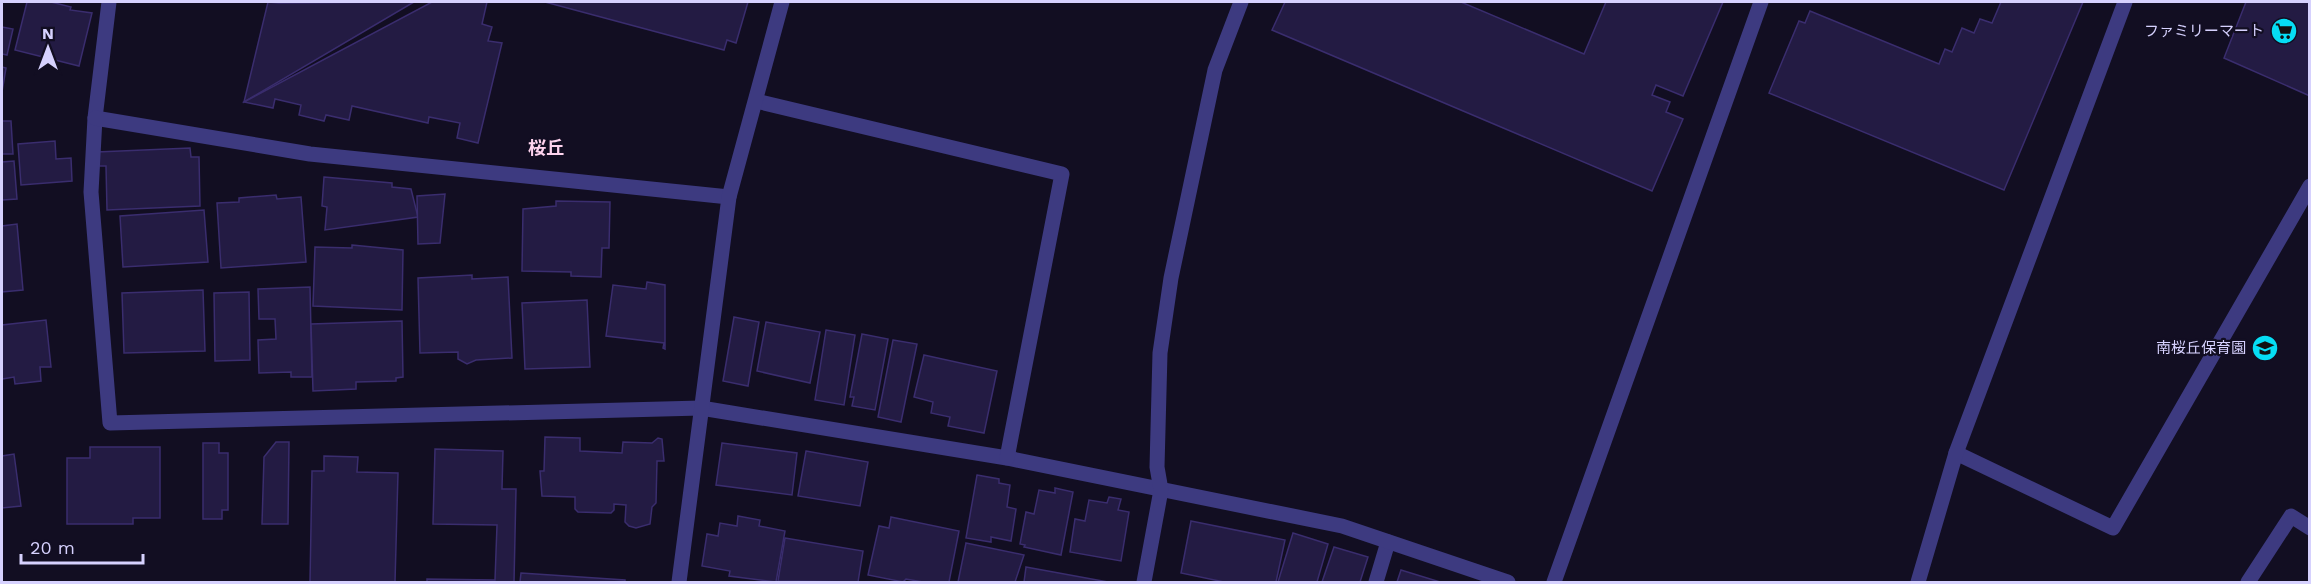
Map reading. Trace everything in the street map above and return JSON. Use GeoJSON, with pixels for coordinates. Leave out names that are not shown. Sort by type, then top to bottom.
{"type":"FeatureCollection","features":[{"type":"Feature","properties":{"kind":"street"},"geometry":{"type":"LineString","coordinates":[[109,2],[95,118],[91,192],[110,423],[700,408],[1007,458],[1342,526],[1508,582]]}},
{"type":"Feature","properties":{"kind":"street"},"geometry":{"type":"LineString","coordinates":[[679,582],[729,197],[782,2]]}},
{"type":"Feature","properties":{"kind":"street"},"geometry":{"type":"LineString","coordinates":[[1144,582],[1161,489],[1157,467],[1160,353],[1171,278],[1215,70],[1241,2]]}},
{"type":"Feature","properties":{"kind":"street"},"geometry":{"type":"LineString","coordinates":[[1554,582],[1761,2]]}},
{"type":"Feature","properties":{"kind":"street"},"geometry":{"type":"LineString","coordinates":[[1918,582],[1956,453],[2125,2]]}},
{"type":"Feature","properties":{"kind":"street"},"geometry":{"type":"LineString","coordinates":[[756,101],[1062,174],[1007,458]]}},
{"type":"Feature","properties":{"kind":"street"},"geometry":{"type":"LineString","coordinates":[[95,118],[310,154],[729,197]]}},
{"type":"Feature","properties":{"kind":"street"},"geometry":{"type":"LineString","coordinates":[[1956,453],[2113,528],[2310,186]]}},
{"type":"Feature","properties":{"kind":"street"},"geometry":{"type":"LineString","coordinates":[[2248,582],[2291,516],[2310,528]]}},
{"type":"Feature","properties":{"kind":"street"},"geometry":{"type":"LineString","coordinates":[[1376,582],[1388,542]]}},
{"type":"Feature","properties":{"kind":"building"},"geometry":{"type":"Polygon","coordinates":[[[27,2],[51,2],[71,7],[70,10],[92,13],[79,66],[15,50],[27,2]]]}},
{"type":"Feature","properties":{"kind":"building"},"geometry":{"type":"Polygon","coordinates":[[[268,2],[279,3],[414,2],[244,102],[268,2]]]}},
{"type":"Feature","properties":{"kind":"building"},"geometry":{"type":"Polygon","coordinates":[[[432,2],[487,2],[482,24],[492,27],[488,41],[502,43],[478,143],[457,138],[460,123],[429,117],[428,123],[352,106],[349,120],[326,115],[324,121],[299,115],[301,105],[275,99],[273,108],[244,102],[432,2]]]}},
{"type":"Feature","properties":{"kind":"building"},"geometry":{"type":"Polygon","coordinates":[[[545,2],[748,2],[736,43],[727,40],[724,50],[545,2]]]}},
{"type":"Feature","properties":{"kind":"building"},"geometry":{"type":"Polygon","coordinates":[[[1285,2],[1461,2],[1584,54],[1606,2],[1723,2],[1683,96],[1656,85],[1652,95],[1670,102],[1666,112],[1683,119],[1652,191],[1272,30],[1285,2]]]}},
{"type":"Feature","properties":{"kind":"building"},"geometry":{"type":"Polygon","coordinates":[[[2001,2],[2083,2],[2004,190],[1769,93],[1799,21],[1805,23],[1810,11],[1939,64],[1945,49],[1952,52],[1962,28],[1974,33],[1980,19],[1992,23],[2001,2]]]}},
{"type":"Feature","properties":{"kind":"building"},"geometry":{"type":"Polygon","coordinates":[[[2246,2],[2310,2],[2310,96],[2224,58],[2246,2]]]}},
{"type":"Feature","properties":{"kind":"building"},"geometry":{"type":"Polygon","coordinates":[[[2,27],[13,29],[7,55],[2,54],[2,27]]]}},
{"type":"Feature","properties":{"kind":"building"},"geometry":{"type":"Polygon","coordinates":[[[2,67],[6,68],[2,92],[2,67]]]}},
{"type":"Feature","properties":{"kind":"building"},"geometry":{"type":"Polygon","coordinates":[[[2,121],[11,121],[13,154],[2,154],[2,121]]]}},
{"type":"Feature","properties":{"kind":"building"},"geometry":{"type":"Polygon","coordinates":[[[55,141],[56,159],[71,158],[72,181],[21,185],[18,144],[55,141]]]}},
{"type":"Feature","properties":{"kind":"building"},"geometry":{"type":"Polygon","coordinates":[[[190,148],[191,157],[199,157],[200,206],[107,210],[106,166],[97,166],[97,152],[190,148]]]}},
{"type":"Feature","properties":{"kind":"building"},"geometry":{"type":"Polygon","coordinates":[[[14,161],[17,199],[2,200],[2,162],[14,161]]]}},
{"type":"Feature","properties":{"kind":"building"},"geometry":{"type":"Polygon","coordinates":[[[324,177],[392,183],[392,187],[411,189],[418,217],[325,230],[327,207],[322,206],[324,177]]]}},
{"type":"Feature","properties":{"kind":"building"},"geometry":{"type":"Polygon","coordinates":[[[445,194],[440,243],[418,244],[417,196],[445,194]]]}},
{"type":"Feature","properties":{"kind":"building"},"geometry":{"type":"Polygon","coordinates":[[[276,195],[277,199],[301,197],[306,262],[221,268],[217,203],[239,202],[239,198],[276,195]]]}},
{"type":"Feature","properties":{"kind":"building"},"geometry":{"type":"Polygon","coordinates":[[[556,201],[610,202],[609,248],[602,248],[601,277],[571,276],[571,272],[522,271],[523,209],[556,206],[556,201]]]}},
{"type":"Feature","properties":{"kind":"building"},"geometry":{"type":"Polygon","coordinates":[[[204,210],[208,262],[123,267],[120,216],[204,210]]]}},
{"type":"Feature","properties":{"kind":"building"},"geometry":{"type":"Polygon","coordinates":[[[17,224],[23,290],[2,292],[2,226],[17,224]]]}},
{"type":"Feature","properties":{"kind":"building"},"geometry":{"type":"Polygon","coordinates":[[[352,245],[403,250],[402,310],[313,306],[315,247],[352,248],[352,245]]]}},
{"type":"Feature","properties":{"kind":"building"},"geometry":{"type":"Polygon","coordinates":[[[472,275],[472,279],[508,277],[512,358],[476,360],[467,364],[458,359],[458,352],[420,353],[418,278],[472,275]]]}},
{"type":"Feature","properties":{"kind":"building"},"geometry":{"type":"Polygon","coordinates":[[[647,282],[665,285],[665,349],[663,348],[664,343],[606,336],[613,285],[646,289],[647,282]]]}},
{"type":"Feature","properties":{"kind":"building"},"geometry":{"type":"Polygon","coordinates":[[[310,287],[312,377],[291,377],[291,372],[259,373],[258,340],[276,339],[275,319],[259,319],[258,289],[310,287]]]}},
{"type":"Feature","properties":{"kind":"building"},"geometry":{"type":"Polygon","coordinates":[[[203,290],[205,351],[124,353],[122,293],[203,290]]]}},
{"type":"Feature","properties":{"kind":"building"},"geometry":{"type":"Polygon","coordinates":[[[249,292],[250,360],[215,361],[214,293],[249,292]]]}},
{"type":"Feature","properties":{"kind":"building"},"geometry":{"type":"Polygon","coordinates":[[[587,300],[590,367],[525,369],[522,303],[587,300]]]}},
{"type":"Feature","properties":{"kind":"building"},"geometry":{"type":"Polygon","coordinates":[[[734,317],[759,322],[748,386],[723,381],[734,317]]]}},
{"type":"Feature","properties":{"kind":"building"},"geometry":{"type":"Polygon","coordinates":[[[46,320],[51,367],[40,367],[41,381],[15,384],[14,377],[2,379],[2,325],[46,320]]]}},
{"type":"Feature","properties":{"kind":"building"},"geometry":{"type":"Polygon","coordinates":[[[402,321],[403,377],[396,378],[396,381],[356,382],[356,389],[313,391],[311,324],[402,321]]]}},
{"type":"Feature","properties":{"kind":"building"},"geometry":{"type":"Polygon","coordinates":[[[766,322],[820,332],[810,383],[757,371],[766,322]]]}},
{"type":"Feature","properties":{"kind":"building"},"geometry":{"type":"Polygon","coordinates":[[[826,330],[855,335],[844,405],[815,400],[826,330]]]}},
{"type":"Feature","properties":{"kind":"building"},"geometry":{"type":"Polygon","coordinates":[[[862,334],[888,339],[875,410],[852,406],[854,397],[850,397],[862,334]]]}},
{"type":"Feature","properties":{"kind":"building"},"geometry":{"type":"Polygon","coordinates":[[[893,340],[917,344],[901,422],[878,417],[893,340]]]}},
{"type":"Feature","properties":{"kind":"building"},"geometry":{"type":"Polygon","coordinates":[[[924,355],[997,371],[984,433],[948,426],[950,417],[931,413],[933,402],[914,397],[924,355]]]}},
{"type":"Feature","properties":{"kind":"building"},"geometry":{"type":"Polygon","coordinates":[[[545,437],[580,438],[580,451],[622,453],[623,442],[652,443],[658,438],[662,439],[664,461],[657,461],[656,503],[652,507],[650,524],[636,528],[629,526],[625,522],[626,505],[614,504],[614,510],[611,513],[578,512],[575,509],[575,497],[542,496],[540,471],[544,471],[545,437]]]}},
{"type":"Feature","properties":{"kind":"building"},"geometry":{"type":"Polygon","coordinates":[[[276,442],[289,442],[288,524],[262,524],[264,457],[276,442]]]}},
{"type":"Feature","properties":{"kind":"building"},"geometry":{"type":"Polygon","coordinates":[[[203,443],[219,443],[219,453],[228,453],[228,510],[222,510],[222,519],[203,519],[203,443]]]}},
{"type":"Feature","properties":{"kind":"building"},"geometry":{"type":"Polygon","coordinates":[[[722,443],[797,453],[792,495],[716,485],[722,443]]]}},
{"type":"Feature","properties":{"kind":"building"},"geometry":{"type":"Polygon","coordinates":[[[90,447],[160,447],[160,518],[133,518],[133,524],[67,524],[67,458],[90,458],[90,447]]]}},
{"type":"Feature","properties":{"kind":"building"},"geometry":{"type":"Polygon","coordinates":[[[435,449],[503,451],[502,489],[516,489],[514,582],[427,582],[427,579],[495,580],[497,525],[433,524],[435,449]]]}},
{"type":"Feature","properties":{"kind":"building"},"geometry":{"type":"Polygon","coordinates":[[[806,451],[868,462],[860,506],[798,496],[806,451]]]}},
{"type":"Feature","properties":{"kind":"building"},"geometry":{"type":"Polygon","coordinates":[[[14,454],[21,506],[2,508],[2,456],[14,454]]]}},
{"type":"Feature","properties":{"kind":"building"},"geometry":{"type":"Polygon","coordinates":[[[324,456],[358,457],[357,472],[398,473],[395,582],[310,582],[312,471],[324,471],[324,456]]]}},
{"type":"Feature","properties":{"kind":"building"},"geometry":{"type":"Polygon","coordinates":[[[977,475],[999,479],[999,483],[1010,485],[1007,507],[1016,509],[1011,541],[991,537],[991,542],[966,538],[977,475]]]}},
{"type":"Feature","properties":{"kind":"building"},"geometry":{"type":"Polygon","coordinates":[[[1055,488],[1073,492],[1061,555],[1024,547],[1025,545],[1020,544],[1026,512],[1034,514],[1039,490],[1055,493],[1055,488]]]}},
{"type":"Feature","properties":{"kind":"building"},"geometry":{"type":"Polygon","coordinates":[[[1109,497],[1121,499],[1118,510],[1129,512],[1121,561],[1070,552],[1075,519],[1085,521],[1089,500],[1107,503],[1109,497]]]}},
{"type":"Feature","properties":{"kind":"building"},"geometry":{"type":"Polygon","coordinates":[[[738,516],[760,520],[759,526],[785,531],[776,582],[729,576],[730,571],[702,566],[707,534],[718,536],[720,523],[737,526],[738,516]]]}},
{"type":"Feature","properties":{"kind":"building"},"geometry":{"type":"Polygon","coordinates":[[[891,517],[959,531],[949,582],[923,582],[906,579],[903,582],[868,575],[879,526],[889,528],[891,517]]]}},
{"type":"Feature","properties":{"kind":"building"},"geometry":{"type":"Polygon","coordinates":[[[1191,521],[1285,540],[1276,582],[1224,582],[1181,573],[1191,521]]]}},
{"type":"Feature","properties":{"kind":"building"},"geometry":{"type":"Polygon","coordinates":[[[1293,533],[1328,544],[1317,582],[1278,582],[1293,533]]]}},
{"type":"Feature","properties":{"kind":"building"},"geometry":{"type":"Polygon","coordinates":[[[785,538],[863,551],[858,582],[778,581],[785,538]]]}},
{"type":"Feature","properties":{"kind":"building"},"geometry":{"type":"Polygon","coordinates":[[[966,543],[1024,555],[1015,582],[958,582],[966,543]]]}},
{"type":"Feature","properties":{"kind":"building"},"geometry":{"type":"Polygon","coordinates":[[[1334,547],[1368,557],[1360,582],[1322,582],[1334,547]]]}},
{"type":"Feature","properties":{"kind":"building"},"geometry":{"type":"Polygon","coordinates":[[[1026,567],[1108,582],[1024,582],[1026,567]]]}},
{"type":"Feature","properties":{"kind":"building"},"geometry":{"type":"Polygon","coordinates":[[[1401,570],[1440,582],[1397,582],[1401,570]]]}},
{"type":"Feature","properties":{"kind":"building"},"geometry":{"type":"Polygon","coordinates":[[[521,573],[625,580],[625,582],[520,582],[521,573]]]}},
{"type":"Feature","properties":{"kind":"place","name":"ファミリーマート"},"geometry":{"type":"Point","coordinates":[2284,31]}},
{"type":"Feature","properties":{"kind":"place","name":"南桜丘保育園"},"geometry":{"type":"Point","coordinates":[2265,348]}},
{"type":"Feature","properties":{"kind":"district","name":"桜丘"},"geometry":{"type":"Point","coordinates":[546,148]}}]}
